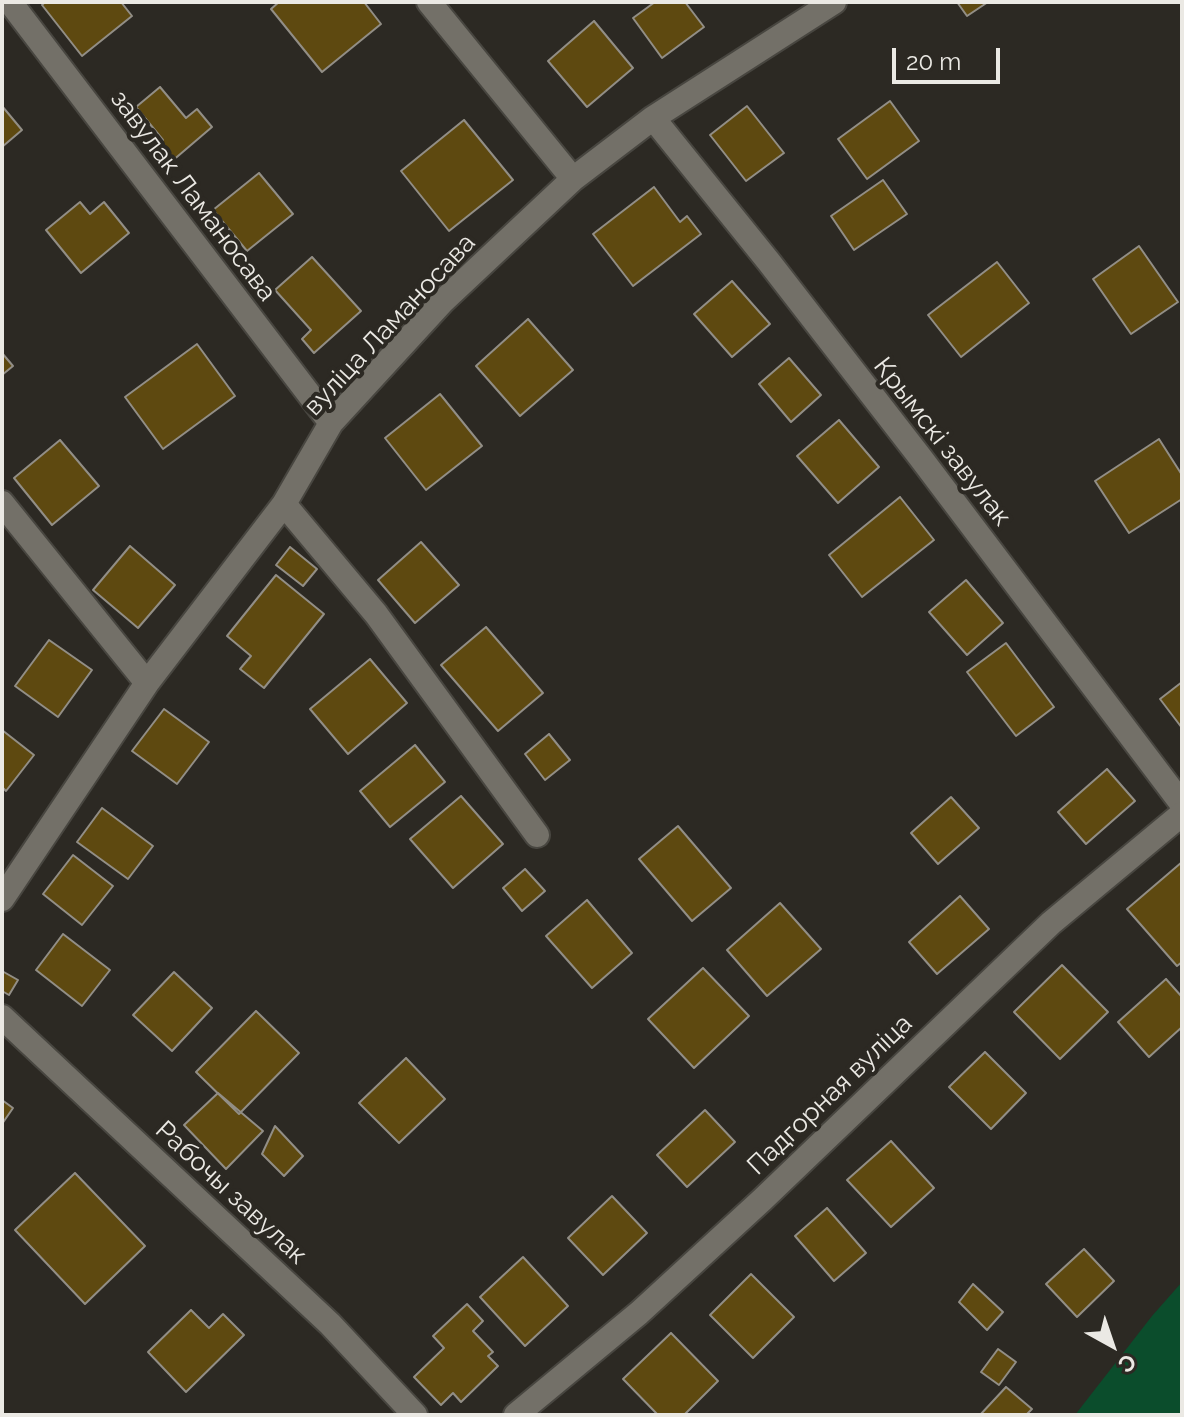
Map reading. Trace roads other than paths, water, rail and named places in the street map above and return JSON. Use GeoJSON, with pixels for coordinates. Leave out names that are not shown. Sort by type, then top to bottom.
{"type":"FeatureCollection","features":[{"type":"Feature","properties":{"kind":"street","name":"завулак Ламаносава"},"geometry":{"type":"LineString","coordinates":[[10,2],[331,423]]}},
{"type":"Feature","properties":{"kind":"street"},"geometry":{"type":"LineString","coordinates":[[429,2],[573,179]]}},
{"type":"Feature","properties":{"kind":"street","name":"вуліца Ламаносава"},"geometry":{"type":"LineString","coordinates":[[2,899],[147,683],[284,504],[331,423],[443,301],[573,179],[653,118],[834,2]]}},
{"type":"Feature","properties":{"kind":"street","name":"Крымскі завулак"},"geometry":{"type":"LineString","coordinates":[[653,118],[920,457],[1182,804]]}},
{"type":"Feature","properties":{"kind":"street"},"geometry":{"type":"LineString","coordinates":[[2,503],[147,683]]}},
{"type":"Feature","properties":{"kind":"street"},"geometry":{"type":"LineString","coordinates":[[284,504],[376,614],[537,835]]}},
{"type":"Feature","properties":{"kind":"street","name":"Падгорная вуліца"},"geometry":{"type":"LineString","coordinates":[[516,1415],[673,1282],[1051,923],[1182,814]]}},
{"type":"Feature","properties":{"kind":"street","name":"Рабочы завулак"},"geometry":{"type":"LineString","coordinates":[[2,1017],[330,1324],[415,1415]]}}]}
